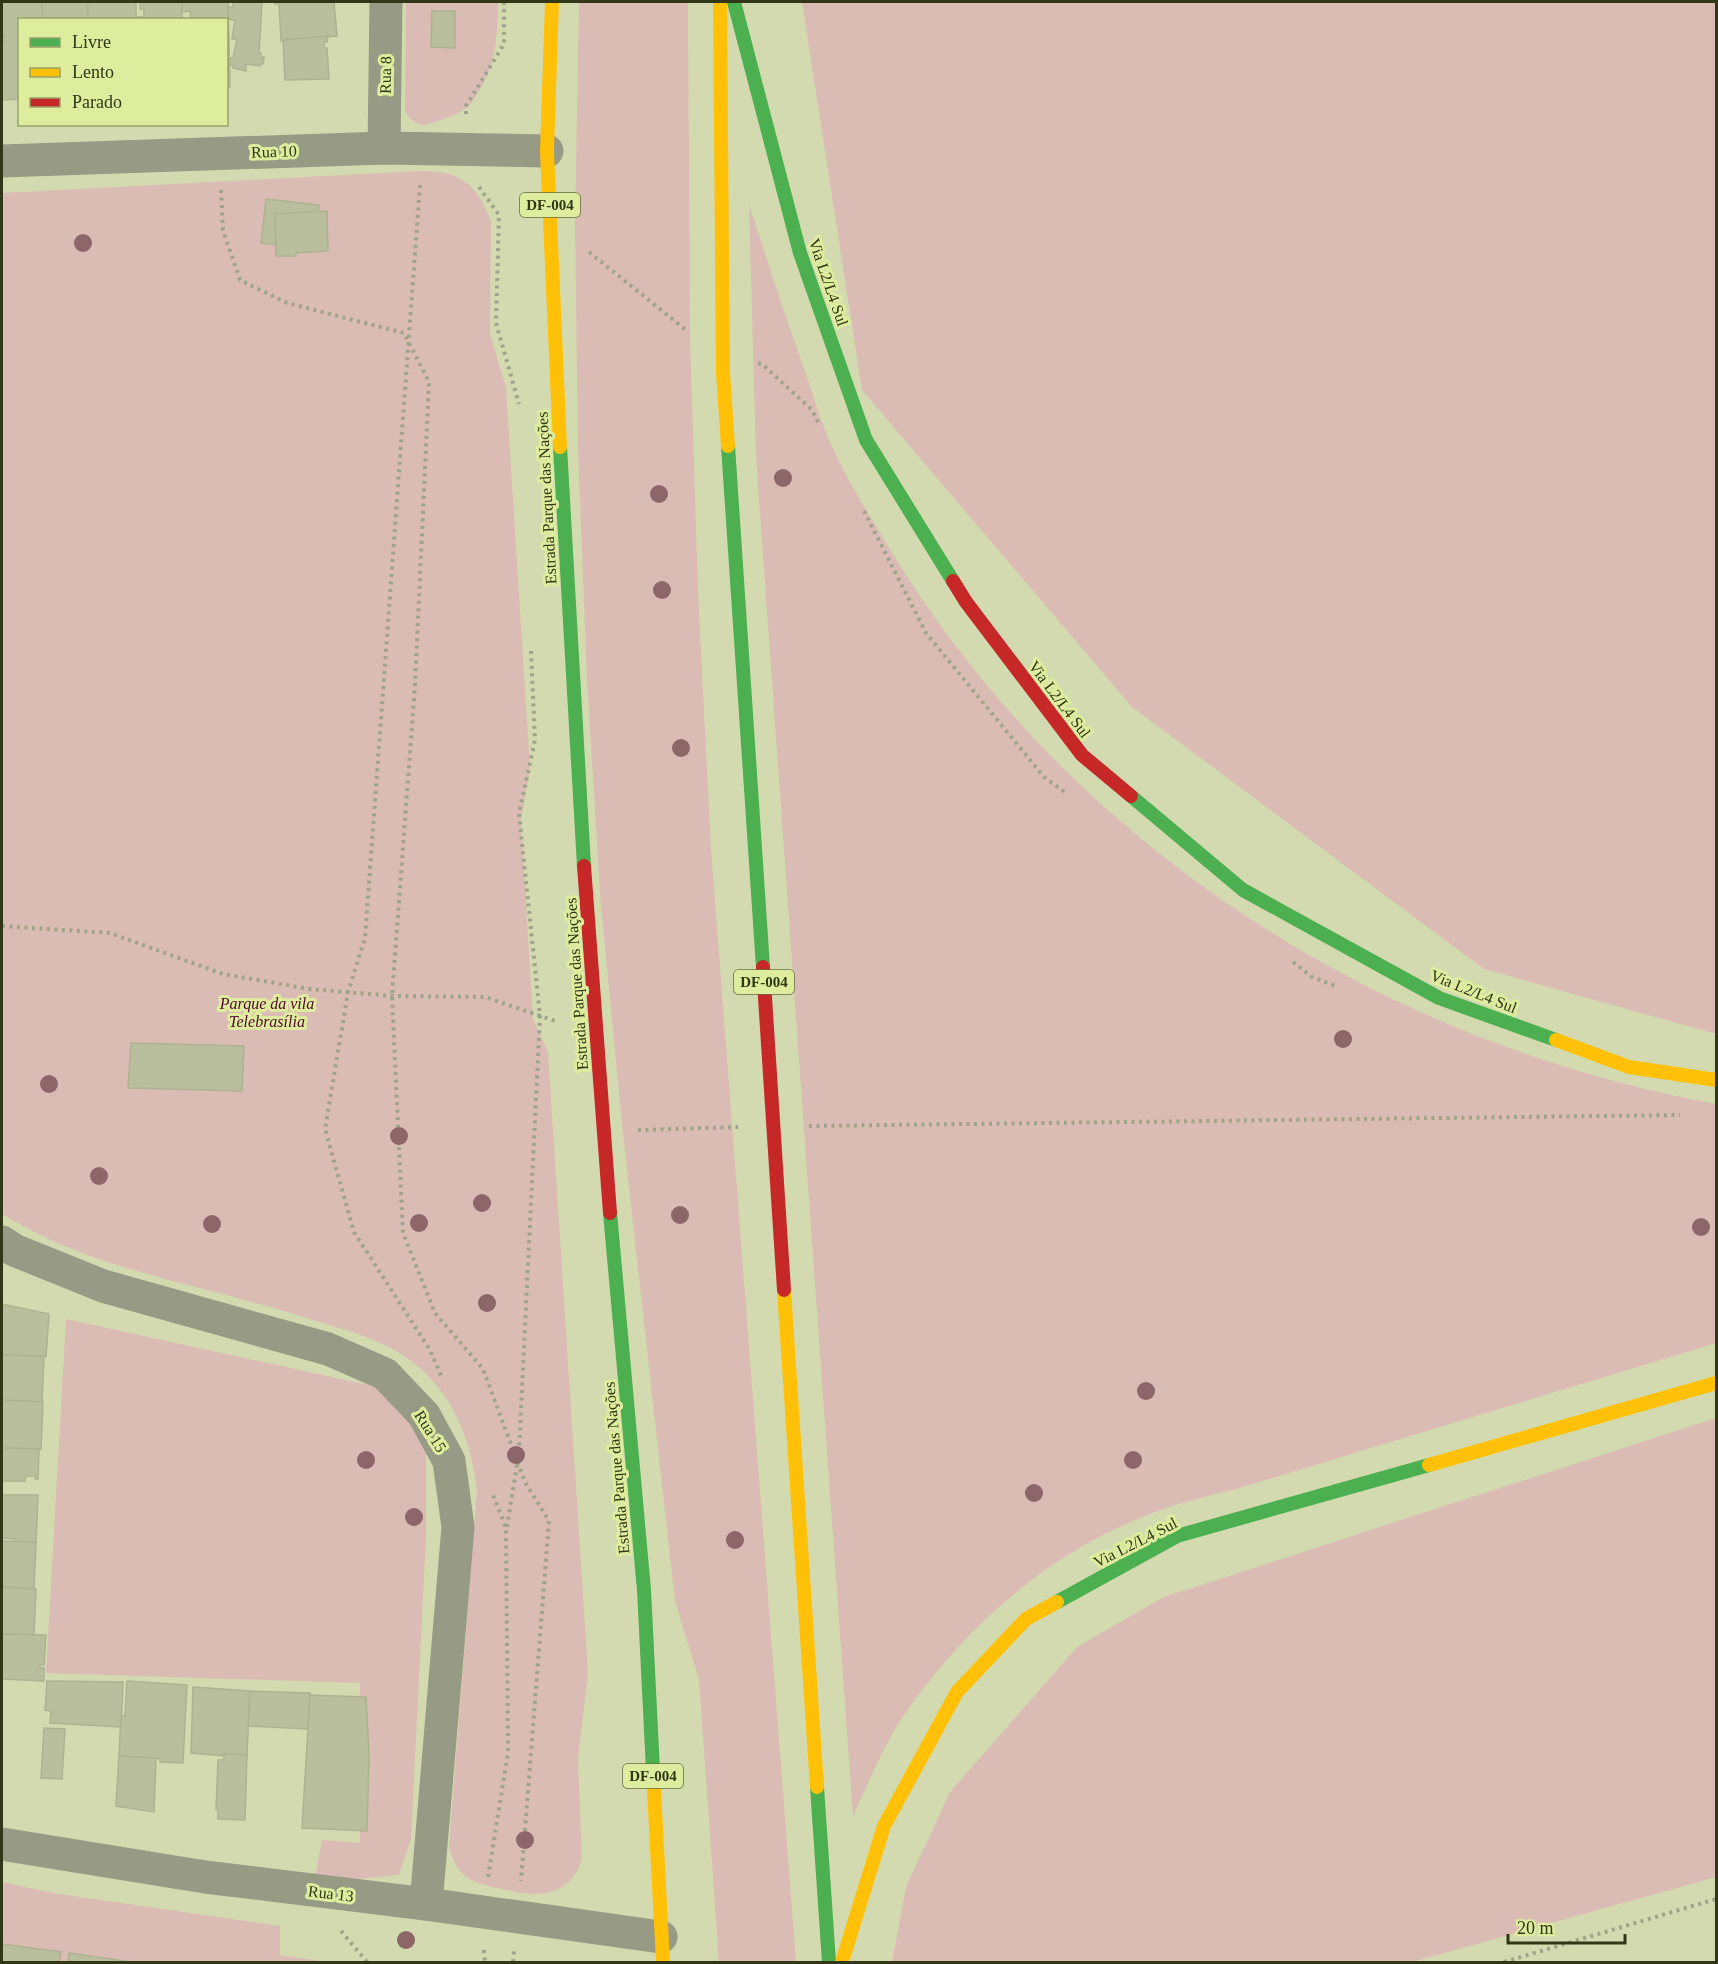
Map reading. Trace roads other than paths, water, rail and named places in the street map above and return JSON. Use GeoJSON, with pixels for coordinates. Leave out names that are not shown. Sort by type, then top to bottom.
{"type":"FeatureCollection","features":[{"type":"Feature","properties":{"kind":"main road","name":"Estrada Parque das Nações"},"geometry":{"type":"LineString","coordinates":[[552,2],[547,151],[577,768],[595,1034],[644,1590],[662,1950]]}},
{"type":"Feature","properties":{"kind":"main road","name":"DF-004"},"geometry":{"type":"LineString","coordinates":[[720,2],[722,358],[829,1962]]}},
{"type":"Feature","properties":{"kind":"main road","name":"Via L2/L4 Sul"},"geometry":{"type":"LineString","coordinates":[[734,2],[800,253],[866,440],[966,602],[1082,754],[1243,890],[1439,998],[1629,1067],[1716,1080]]}},
{"type":"Feature","properties":{"kind":"main road","name":"Via L2/L4 Sul"},"geometry":{"type":"LineString","coordinates":[[842,1962],[884,1826],[957,1692],[1026,1619],[1177,1536],[1716,1383]]}},
{"type":"Feature","properties":{"kind":"street","name":"Rua 8"},"geometry":{"type":"LineString","coordinates":[[384,148],[386,2]]}},
{"type":"Feature","properties":{"kind":"street","name":"Rua 10"},"geometry":{"type":"LineString","coordinates":[[2,161],[384,148],[547,151]]}},
{"type":"Feature","properties":{"kind":"street","name":"Rua 15"},"geometry":{"type":"LineString","coordinates":[[2,1242],[14,1250],[104,1286],[328,1349],[385,1374],[424,1415],[449,1461],[458,1527],[426,1904]]}},
{"type":"Feature","properties":{"kind":"street","name":"Rua 13"},"geometry":{"type":"LineString","coordinates":[[2,1844],[205,1877],[519,1917],[662,1950]]}},
{"type":"Feature","properties":{"kind":"park label","name":"Parque da vila Telebrasília"},"geometry":{"type":"Point","coordinates":[267,1012]}}]}
